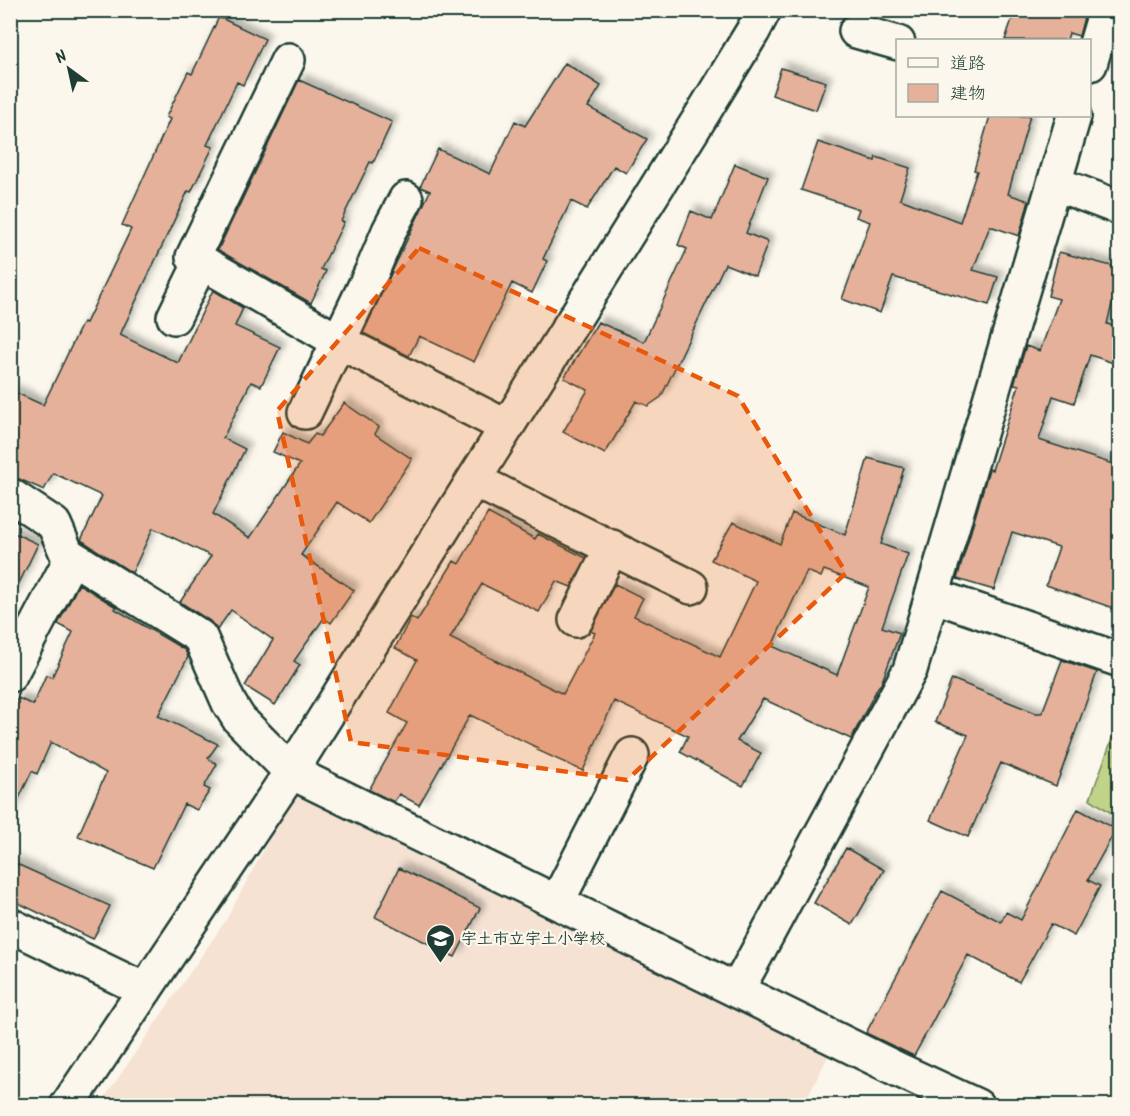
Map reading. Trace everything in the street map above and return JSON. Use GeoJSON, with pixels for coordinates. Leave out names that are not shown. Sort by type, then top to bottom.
{"type":"FeatureCollection","features":[{"type":"Feature","properties":{"kind":"street"},"geometry":{"type":"LineString","coordinates":[[67,1106],[291,772],[703,113],[764,10]]}},
{"type":"Feature","properties":{"kind":"street"},"geometry":{"type":"LineString","coordinates":[[1091,58],[1106,10]]}},
{"type":"Feature","properties":{"kind":"street"},"geometry":{"type":"LineString","coordinates":[[856,31],[896,43]]}},
{"type":"Feature","properties":{"kind":"street"},"geometry":{"type":"LineString","coordinates":[[288,60],[193,257],[339,341],[507,427]]}},
{"type":"Feature","properties":{"kind":"street"},"geometry":{"type":"LineString","coordinates":[[737,990],[910,670],[1074,117]]}},
{"type":"Feature","properties":{"kind":"street"},"geometry":{"type":"LineString","coordinates":[[1054,183],[1119,208]]}},
{"type":"Feature","properties":{"kind":"street"},"geometry":{"type":"LineString","coordinates":[[305,412],[373,269],[388,231],[406,199]]}},
{"type":"Feature","properties":{"kind":"street"},"geometry":{"type":"LineString","coordinates":[[174,317],[201,262]]}},
{"type":"Feature","properties":{"kind":"street"},"geometry":{"type":"LineString","coordinates":[[474,480],[692,587]]}},
{"type":"Feature","properties":{"kind":"street"},"geometry":{"type":"LineString","coordinates":[[10,495],[54,524],[67,554],[200,637],[229,703],[239,719],[291,772],[901,1071],[977,1106]]}},
{"type":"Feature","properties":{"kind":"street"},"geometry":{"type":"LineString","coordinates":[[576,620],[612,547]]}},
{"type":"Feature","properties":{"kind":"street"},"geometry":{"type":"LineString","coordinates":[[10,675],[72,557]]}},
{"type":"Feature","properties":{"kind":"street"},"geometry":{"type":"LineString","coordinates":[[932,595],[1119,660]]}},
{"type":"Feature","properties":{"kind":"street"},"geometry":{"type":"LineString","coordinates":[[557,902],[632,755]]}},
{"type":"Feature","properties":{"kind":"street"},"geometry":{"type":"LineString","coordinates":[[10,925],[145,990]]}},
{"type":"Feature","properties":{"kind":"highlighted area"},"geometry":{"type":"Polygon","coordinates":[[[419,248],[738,396],[846,573],[627,780],[351,742],[277,411],[419,248]]]}},
{"type":"Feature","properties":{"kind":"shaded area","name":"宇土市立宇土小学校"},"geometry":{"type":"Polygon","coordinates":[[[291,772],[837,1039],[803,1105],[99,1106],[226,920],[277,825],[291,772]]]}},
{"type":"Feature","properties":{"kind":"green space"},"geometry":{"type":"Polygon","coordinates":[[[1119,720],[1119,818],[1090,799],[1119,720]]]}},
{"type":"Feature","properties":{"kind":"building"},"geometry":{"type":"Polygon","coordinates":[[[1015,10],[1086,10],[1079,36],[1069,33],[1067,39],[1005,39],[1015,10]]]}},
{"type":"Feature","properties":{"kind":"building"},"geometry":{"type":"Polygon","coordinates":[[[219,17],[265,39],[243,85],[237,82],[207,145],[213,147],[191,192],[188,191],[120,335],[178,363],[213,290],[243,308],[235,326],[280,347],[261,386],[251,382],[223,438],[245,449],[213,514],[250,538],[300,464],[273,452],[283,432],[307,444],[315,434],[320,436],[344,403],[379,427],[375,434],[412,459],[369,523],[337,502],[301,555],[354,590],[331,623],[324,618],[294,661],[300,665],[275,705],[245,686],[273,640],[231,610],[217,630],[210,621],[180,602],[211,556],[153,528],[132,573],[81,540],[102,496],[53,473],[44,490],[10,475],[10,390],[43,405],[131,229],[122,225],[170,119],[166,117],[188,72],[192,74],[219,17]]]}},
{"type":"Feature","properties":{"kind":"building"},"geometry":{"type":"Polygon","coordinates":[[[565,63],[601,86],[588,107],[647,139],[626,173],[614,166],[587,209],[571,201],[543,259],[547,261],[532,293],[512,283],[474,362],[419,336],[409,356],[363,333],[430,191],[420,187],[438,149],[490,174],[515,121],[525,126],[565,63]]]}},
{"type":"Feature","properties":{"kind":"building"},"geometry":{"type":"Polygon","coordinates":[[[781,68],[826,82],[816,110],[772,95],[781,68]]]}},
{"type":"Feature","properties":{"kind":"building"},"geometry":{"type":"Polygon","coordinates":[[[299,80],[392,122],[373,163],[370,162],[341,221],[344,222],[321,269],[326,271],[311,303],[218,250],[299,80]]]}},
{"type":"Feature","properties":{"kind":"building"},"geometry":{"type":"Polygon","coordinates":[[[990,117],[1030,117],[1008,194],[1029,201],[1019,236],[990,226],[973,270],[998,277],[989,305],[893,277],[880,313],[842,299],[870,222],[856,217],[859,209],[801,190],[818,142],[875,161],[876,157],[910,168],[900,199],[960,222],[977,171],[974,170],[990,117]]]}},
{"type":"Feature","properties":{"kind":"building"},"geometry":{"type":"Polygon","coordinates":[[[735,164],[768,177],[746,233],[768,242],[755,276],[725,264],[661,397],[648,406],[636,401],[605,454],[563,432],[588,390],[564,378],[598,322],[644,342],[687,249],[678,245],[691,211],[712,220],[735,164]]]}},
{"type":"Feature","properties":{"kind":"building"},"geometry":{"type":"Polygon","coordinates":[[[1059,252],[1119,268],[1107,324],[1119,328],[1119,365],[1090,355],[1074,403],[1053,396],[1039,440],[1119,466],[1119,610],[1046,585],[1059,547],[1012,532],[994,590],[957,579],[989,469],[992,470],[1019,385],[1014,384],[1026,346],[1040,351],[1059,299],[1048,296],[1059,252]]]}},
{"type":"Feature","properties":{"kind":"building"},"geometry":{"type":"Polygon","coordinates":[[[868,458],[904,468],[881,544],[908,554],[882,627],[900,633],[881,684],[851,739],[763,699],[737,741],[761,753],[743,786],[680,752],[688,736],[614,701],[583,771],[470,715],[419,805],[399,794],[394,802],[369,790],[407,723],[389,713],[417,660],[395,648],[411,617],[417,621],[454,561],[459,564],[488,513],[535,539],[538,534],[586,558],[571,587],[556,581],[539,612],[482,584],[450,638],[563,694],[595,633],[590,631],[615,584],[643,598],[634,616],[720,657],[756,581],[711,560],[733,522],[780,544],[792,513],[845,535],[868,458]],[[824,570],[821,577],[807,571],[772,646],[837,675],[869,587],[824,570]]]}},
{"type":"Feature","properties":{"kind":"building"},"geometry":{"type":"Polygon","coordinates":[[[10,531],[38,544],[10,602],[10,531]]]}},
{"type":"Feature","properties":{"kind":"building"},"geometry":{"type":"Polygon","coordinates":[[[79,584],[116,607],[115,609],[185,650],[188,657],[158,716],[218,744],[208,758],[217,764],[204,787],[210,790],[197,810],[184,804],[153,868],[78,836],[106,773],[51,742],[37,774],[32,771],[10,817],[10,713],[18,698],[33,705],[46,675],[52,677],[73,632],[58,624],[79,584]]]}},
{"type":"Feature","properties":{"kind":"building"},"geometry":{"type":"Polygon","coordinates":[[[1062,660],[1097,672],[1056,786],[1001,763],[968,837],[930,820],[968,735],[935,722],[952,679],[1036,713],[1042,713],[1062,660]]]}},
{"type":"Feature","properties":{"kind":"building"},"geometry":{"type":"Polygon","coordinates":[[[1078,809],[1116,829],[1088,880],[1100,886],[1074,936],[1051,924],[1019,982],[968,955],[914,1056],[866,1033],[942,891],[1001,922],[1006,912],[1021,920],[1078,809]]]}},
{"type":"Feature","properties":{"kind":"building"},"geometry":{"type":"Polygon","coordinates":[[[846,848],[884,870],[852,925],[814,903],[846,848]]]}},
{"type":"Feature","properties":{"kind":"building"},"geometry":{"type":"Polygon","coordinates":[[[10,861],[110,906],[93,939],[10,899],[10,861]]]}},
{"type":"Feature","properties":{"kind":"building"},"geometry":{"type":"Polygon","coordinates":[[[399,868],[480,908],[455,957],[375,917],[399,868]]]}},
{"type":"Feature","properties":{"kind":"place","name":"宇土市立宇土小学校"},"geometry":{"type":"Point","coordinates":[440,964]}}]}
